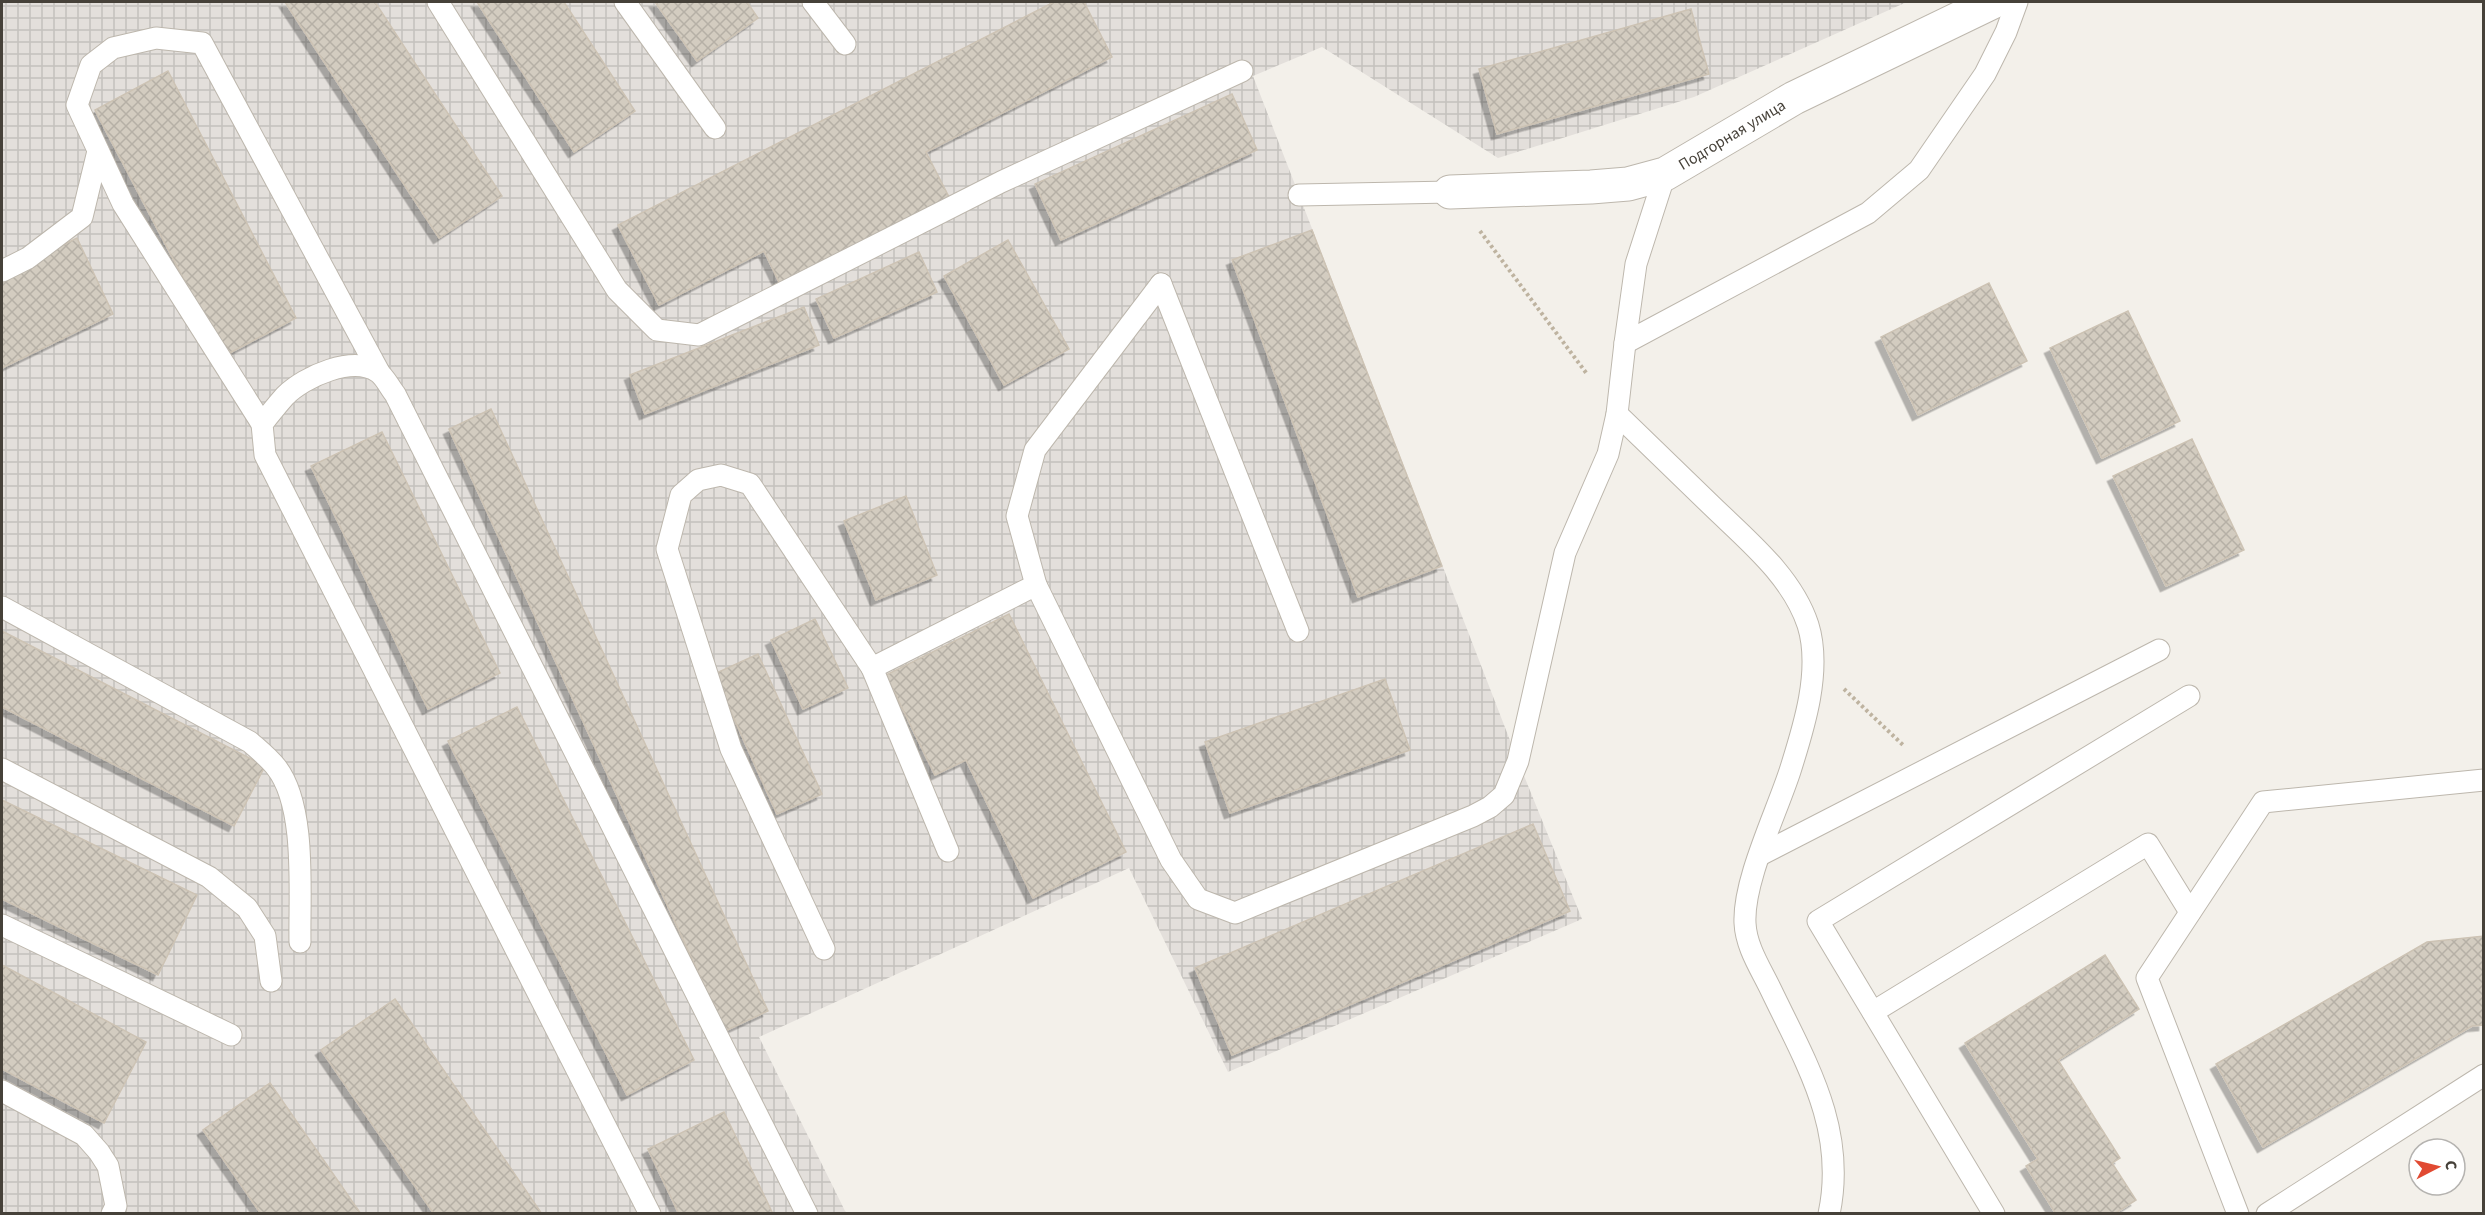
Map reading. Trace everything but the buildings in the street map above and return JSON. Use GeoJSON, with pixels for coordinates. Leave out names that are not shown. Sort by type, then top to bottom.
{"type":"FeatureCollection","features":[{"type":"Feature","properties":{"kind":"street","name":"Подгорная улица"},"geometry":{"type":"LineString","coordinates":[[1450,192],[1628,184],[1665,174],[1794,98],[1954,10],[1993,2]]}},
{"type":"Feature","properties":{"kind":"lane"},"geometry":{"type":"LineString","coordinates":[[438,2],[617,290],[657,330],[699,335],[1001,182],[1242,71]]}},
{"type":"Feature","properties":{"kind":"lane"},"geometry":{"type":"LineString","coordinates":[[625,2],[715,128]]}},
{"type":"Feature","properties":{"kind":"lane"},"geometry":{"type":"LineString","coordinates":[[813,2],[845,44]]}},
{"type":"Feature","properties":{"kind":"lane"},"geometry":{"type":"LineString","coordinates":[[1625,343],[1868,213],[1911,177],[1919,170],[1984,74],[2006,32],[2017,2]]}},
{"type":"Feature","properties":{"kind":"lane"},"geometry":{"type":"LineString","coordinates":[[650,1214],[265,454],[262,424],[123,204],[98,152],[77,105],[91,65],[113,48],[156,38],[202,43],[379,372],[395,394],[807,1214]]}},
{"type":"Feature","properties":{"kind":"lane"},"geometry":{"type":"LineString","coordinates":[[2,271],[28,258],[82,217],[98,152]]}},
{"type":"Feature","properties":{"kind":"lane"},"geometry":{"type":"LineString","coordinates":[[1298,632],[1161,284],[1035,450],[1017,516],[1036,585],[1171,860],[1198,899],[1235,913],[1473,816],[1490,807],[1504,795],[1518,761],[1565,553],[1608,454],[1617,414],[1636,264],[1665,174]]}},
{"type":"Feature","properties":{"kind":"lane"},"geometry":{"type":"LineString","coordinates":[[1299,195],[1450,192]]}},
{"type":"Feature","properties":{"kind":"lane"},"geometry":{"type":"LineString","coordinates":[[262,424],[287,394],[309,380],[335,368],[360,365],[379,372]]}},
{"type":"Feature","properties":{"kind":"lane"},"geometry":{"type":"LineString","coordinates":[[1617,414],[1763,556],[1795,598],[1808,625],[1813,659],[1809,697],[1790,770],[1748,891],[1745,924],[1755,960],[1822,1097],[1830,1131],[1834,1166],[1829,1214]]}},
{"type":"Feature","properties":{"kind":"lane"},"geometry":{"type":"LineString","coordinates":[[824,949],[731,748],[667,549],[681,495],[698,480],[720,475],[750,484],[872,668],[948,851]]}},
{"type":"Feature","properties":{"kind":"lane"},"geometry":{"type":"LineString","coordinates":[[872,668],[1036,585]]}},
{"type":"Feature","properties":{"kind":"lane"},"geometry":{"type":"LineString","coordinates":[[2,607],[250,742],[277,768],[290,794],[297,820],[300,942]]}},
{"type":"Feature","properties":{"kind":"lane"},"geometry":{"type":"LineString","coordinates":[[1760,855],[2159,650]]}},
{"type":"Feature","properties":{"kind":"lane"},"geometry":{"type":"LineString","coordinates":[[1994,1214],[1818,921],[2188,696]]}},
{"type":"Feature","properties":{"kind":"lane"},"geometry":{"type":"LineString","coordinates":[[2,769],[209,877],[247,908],[265,936],[271,981]]}},
{"type":"Feature","properties":{"kind":"lane"},"geometry":{"type":"LineString","coordinates":[[2238,1214],[2147,978],[2263,802],[2484,780]]}},
{"type":"Feature","properties":{"kind":"lane"},"geometry":{"type":"LineString","coordinates":[[1873,1012],[2148,844],[2190,912]]}},
{"type":"Feature","properties":{"kind":"lane"},"geometry":{"type":"LineString","coordinates":[[2,925],[231,1035]]}},
{"type":"Feature","properties":{"kind":"lane"},"geometry":{"type":"LineString","coordinates":[[2267,1214],[2484,1075]]}},
{"type":"Feature","properties":{"kind":"lane"},"geometry":{"type":"LineString","coordinates":[[2,1091],[84,1135],[108,1166],[116,1206],[112,1214]]}},
{"type":"Feature","properties":{"kind":"path"},"geometry":{"type":"LineString","coordinates":[[1450,192],[1617,414]]}},
{"type":"Feature","properties":{"kind":"shaded area"},"geometry":{"type":"Polygon","coordinates":[[[2,2],[1907,2],[1694,97],[1498,158],[1322,47],[1253,76],[1518,761],[1582,919],[1228,1072],[1129,868],[759,1037],[846,1213],[2,1214],[2,2]]]}}]}
